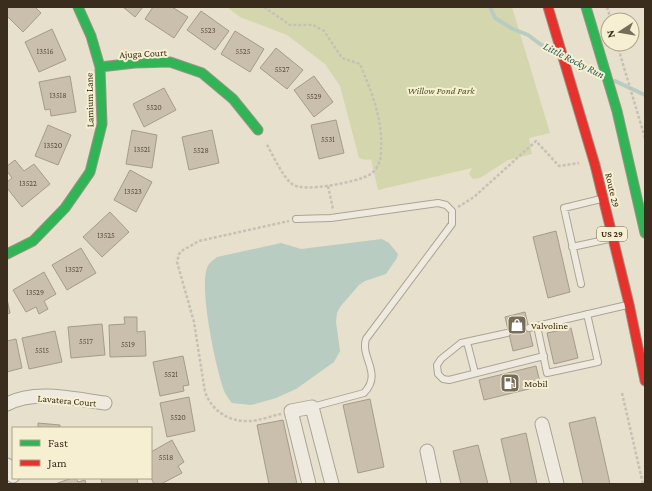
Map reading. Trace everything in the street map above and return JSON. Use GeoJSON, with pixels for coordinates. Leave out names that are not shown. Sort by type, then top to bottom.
{"type":"FeatureCollection","features":[{"type":"Feature","properties":{"kind":"main road","name":"Lamium Lane"},"geometry":{"type":"LineString","coordinates":[[7,254],[33,241],[65,208],[90,172],[102,124],[100,67],[91,36],[78,7]]}},
{"type":"Feature","properties":{"kind":"main road","name":"Route 29"},"geometry":{"type":"LineString","coordinates":[[548,7],[604,199],[645,380]]}},
{"type":"Feature","properties":{"kind":"main road"},"geometry":{"type":"LineString","coordinates":[[586,7],[616,111],[645,233]]}},
{"type":"Feature","properties":{"kind":"main road","name":"Ajuga Court"},"geometry":{"type":"LineString","coordinates":[[100,67],[135,63],[170,62],[202,73],[233,98],[258,130]]}},
{"type":"Feature","properties":{"kind":"street","name":"Lavatera Court"},"geometry":{"type":"LineString","coordinates":[[7,404],[16,400],[38,396],[73,398],[105,403]]}},
{"type":"Feature","properties":{"kind":"street"},"geometry":{"type":"LineString","coordinates":[[309,484],[291,411],[312,407],[332,484]]}},
{"type":"Feature","properties":{"kind":"street"},"geometry":{"type":"LineString","coordinates":[[542,424],[557,484]]}},
{"type":"Feature","properties":{"kind":"street"},"geometry":{"type":"LineString","coordinates":[[427,451],[434,484]]}},
{"type":"Feature","properties":{"kind":"lane"},"geometry":{"type":"LineString","coordinates":[[581,284],[564,208],[604,199]]}},
{"type":"Feature","properties":{"kind":"lane"},"geometry":{"type":"LineString","coordinates":[[296,219],[336,217],[438,203],[446,205],[452,211],[452,224],[366,339],[364,345],[371,367],[372,376],[370,387],[364,394],[312,407]]}},
{"type":"Feature","properties":{"kind":"lane"},"geometry":{"type":"LineString","coordinates":[[572,247],[613,238]]}},
{"type":"Feature","properties":{"kind":"lane"},"geometry":{"type":"LineString","coordinates":[[529,328],[629,304]]}},
{"type":"Feature","properties":{"kind":"lane"},"geometry":{"type":"LineString","coordinates":[[537,326],[547,373],[598,362],[586,314]]}},
{"type":"Feature","properties":{"kind":"lane"},"geometry":{"type":"LineString","coordinates":[[506,333],[461,343],[441,359],[437,365],[438,374],[443,379],[449,380],[544,356]]}},
{"type":"Feature","properties":{"kind":"lane"},"geometry":{"type":"LineString","coordinates":[[467,342],[475,373]]}},
{"type":"Feature","properties":{"kind":"path"},"geometry":{"type":"LineString","coordinates":[[258,130],[287,178],[293,185],[300,187],[328,186],[356,180],[370,175],[375,170],[380,160],[382,141],[380,119],[360,64],[342,58],[324,31],[313,25],[290,25],[264,7]]}},
{"type":"Feature","properties":{"kind":"path"},"geometry":{"type":"LineString","coordinates":[[619,52],[645,138]]}},
{"type":"Feature","properties":{"kind":"path"},"geometry":{"type":"LineString","coordinates":[[452,211],[474,197],[536,141],[559,166],[580,163],[581,170]]}},
{"type":"Feature","properties":{"kind":"path"},"geometry":{"type":"LineString","coordinates":[[328,186],[336,217]]}},
{"type":"Feature","properties":{"kind":"path"},"geometry":{"type":"LineString","coordinates":[[291,411],[250,421],[235,420],[219,413],[208,400],[205,392],[194,322],[177,262],[179,254],[183,250],[199,242],[296,219]]}},
{"type":"Feature","properties":{"kind":"path"},"geometry":{"type":"LineString","coordinates":[[622,393],[643,484]]}},
{"type":"Feature","properties":{"kind":"green space","name":"Willow Pond Park"},"geometry":{"type":"Polygon","coordinates":[[[227,7],[512,7],[550,133],[529,138],[532,154],[508,160],[480,178],[473,179],[469,174],[472,168],[378,190],[371,159],[366,160],[359,158],[340,86],[325,64],[287,35],[240,17],[227,7]]]}},
{"type":"Feature","properties":{"kind":"shaded area"},"geometry":{"type":"Polygon","coordinates":[[[382,239],[389,243],[398,254],[397,258],[386,274],[365,281],[359,285],[340,307],[337,313],[336,322],[340,351],[334,362],[296,389],[276,398],[251,405],[232,403],[225,393],[221,382],[213,349],[205,293],[205,278],[207,268],[210,264],[217,257],[281,243],[301,249],[382,239]]]}},
{"type":"Feature","properties":{"kind":"building"},"geometry":{"type":"Polygon","coordinates":[[[7,7],[35,7],[41,13],[23,32],[7,16],[7,7]]]}},
{"type":"Feature","properties":{"kind":"building"},"geometry":{"type":"Polygon","coordinates":[[[123,7],[143,7],[135,17],[123,7]]]}},
{"type":"Feature","properties":{"kind":"building"},"geometry":{"type":"Polygon","coordinates":[[[153,7],[172,7],[188,17],[174,38],[145,19],[153,7]]]}},
{"type":"Feature","properties":{"kind":"building"},"geometry":{"type":"Polygon","coordinates":[[[201,11],[229,31],[215,50],[187,30],[201,11]]]}},
{"type":"Feature","properties":{"kind":"building"},"geometry":{"type":"Polygon","coordinates":[[[52,29],[66,60],[39,72],[25,42],[52,29]]]}},
{"type":"Feature","properties":{"kind":"building"},"geometry":{"type":"Polygon","coordinates":[[[235,31],[264,49],[250,72],[221,54],[235,31]]]}},
{"type":"Feature","properties":{"kind":"building"},"geometry":{"type":"Polygon","coordinates":[[[276,48],[303,70],[287,89],[260,68],[276,48]]]}},
{"type":"Feature","properties":{"kind":"building"},"geometry":{"type":"Polygon","coordinates":[[[70,76],[76,112],[51,116],[50,109],[45,110],[39,82],[70,76]]]}},
{"type":"Feature","properties":{"kind":"building"},"geometry":{"type":"Polygon","coordinates":[[[314,76],[333,102],[314,117],[294,90],[314,76]]]}},
{"type":"Feature","properties":{"kind":"building"},"geometry":{"type":"Polygon","coordinates":[[[164,88],[176,110],[144,127],[133,104],[164,88]]]}},
{"type":"Feature","properties":{"kind":"building"},"geometry":{"type":"Polygon","coordinates":[[[336,120],[344,153],[319,159],[311,125],[336,120]]]}},
{"type":"Feature","properties":{"kind":"building"},"geometry":{"type":"Polygon","coordinates":[[[48,125],[71,135],[58,165],[35,156],[48,125]]]}},
{"type":"Feature","properties":{"kind":"building"},"geometry":{"type":"Polygon","coordinates":[[[132,130],[157,135],[152,168],[126,164],[132,130]]]}},
{"type":"Feature","properties":{"kind":"building"},"geometry":{"type":"Polygon","coordinates":[[[212,130],[219,163],[189,170],[182,137],[212,130]]]}},
{"type":"Feature","properties":{"kind":"building"},"geometry":{"type":"Polygon","coordinates":[[[15,160],[24,171],[34,164],[50,184],[22,207],[7,188],[7,182],[12,178],[7,171],[7,166],[15,160]]]}},
{"type":"Feature","properties":{"kind":"building"},"geometry":{"type":"Polygon","coordinates":[[[130,170],[152,182],[136,212],[114,200],[130,170]]]}},
{"type":"Feature","properties":{"kind":"building"},"geometry":{"type":"Polygon","coordinates":[[[110,212],[129,232],[102,257],[83,237],[110,212]]]}},
{"type":"Feature","properties":{"kind":"building"},"geometry":{"type":"Polygon","coordinates":[[[556,231],[570,292],[548,298],[533,237],[556,231]]]}},
{"type":"Feature","properties":{"kind":"building"},"geometry":{"type":"Polygon","coordinates":[[[81,248],[96,273],[67,290],[52,265],[81,248]]]}},
{"type":"Feature","properties":{"kind":"building"},"geometry":{"type":"Polygon","coordinates":[[[44,272],[56,294],[44,301],[48,309],[39,314],[36,307],[26,312],[13,290],[44,272]]]}},
{"type":"Feature","properties":{"kind":"building"},"geometry":{"type":"Polygon","coordinates":[[[7,299],[10,313],[7,314],[7,299]]]}},
{"type":"Feature","properties":{"kind":"building","name":"Valvoline"},"geometry":{"type":"Polygon","coordinates":[[[525,312],[533,346],[513,351],[505,317],[525,312]]]}},
{"type":"Feature","properties":{"kind":"building"},"geometry":{"type":"Polygon","coordinates":[[[124,317],[137,317],[137,332],[145,331],[146,356],[110,357],[109,325],[125,324],[124,317]]]}},
{"type":"Feature","properties":{"kind":"building"},"geometry":{"type":"Polygon","coordinates":[[[102,324],[105,355],[71,358],[68,327],[102,324]]]}},
{"type":"Feature","properties":{"kind":"building"},"geometry":{"type":"Polygon","coordinates":[[[571,328],[578,358],[554,364],[547,333],[571,328]]]}},
{"type":"Feature","properties":{"kind":"building"},"geometry":{"type":"Polygon","coordinates":[[[55,331],[62,362],[29,369],[22,338],[55,331]]]}},
{"type":"Feature","properties":{"kind":"building"},"geometry":{"type":"Polygon","coordinates":[[[16,339],[22,368],[7,372],[7,341],[16,339]]]}},
{"type":"Feature","properties":{"kind":"building"},"geometry":{"type":"Polygon","coordinates":[[[183,356],[189,385],[183,386],[184,391],[160,396],[153,362],[183,356]]]}},
{"type":"Feature","properties":{"kind":"building","name":"Mobil"},"geometry":{"type":"Polygon","coordinates":[[[536,366],[541,386],[484,400],[479,380],[536,366]]]}},
{"type":"Feature","properties":{"kind":"building"},"geometry":{"type":"Polygon","coordinates":[[[189,397],[195,431],[167,437],[160,403],[189,397]]]}},
{"type":"Feature","properties":{"kind":"building"},"geometry":{"type":"Polygon","coordinates":[[[370,399],[384,467],[358,473],[343,405],[370,399]]]}},
{"type":"Feature","properties":{"kind":"building"},"geometry":{"type":"Polygon","coordinates":[[[595,417],[610,484],[583,484],[569,423],[595,417]]]}},
{"type":"Feature","properties":{"kind":"building"},"geometry":{"type":"Polygon","coordinates":[[[283,420],[297,484],[269,484],[257,425],[283,420]]]}},
{"type":"Feature","properties":{"kind":"building"},"geometry":{"type":"Polygon","coordinates":[[[38,423],[60,425],[60,427],[38,427],[38,423]]]}},
{"type":"Feature","properties":{"kind":"building"},"geometry":{"type":"Polygon","coordinates":[[[526,433],[537,484],[511,484],[501,439],[526,433]]]}},
{"type":"Feature","properties":{"kind":"building"},"geometry":{"type":"Polygon","coordinates":[[[172,440],[184,462],[178,466],[182,473],[161,484],[154,484],[152,479],[152,451],[172,440]]]}},
{"type":"Feature","properties":{"kind":"building"},"geometry":{"type":"Polygon","coordinates":[[[478,445],[488,484],[461,484],[453,451],[478,445]]]}},
{"type":"Feature","properties":{"kind":"building"},"geometry":{"type":"Polygon","coordinates":[[[69,479],[76,479],[78,482],[85,480],[86,484],[55,484],[69,479]]]}},
{"type":"Feature","properties":{"kind":"building"},"geometry":{"type":"Polygon","coordinates":[[[101,479],[137,479],[138,484],[102,484],[101,479]]]}},
{"type":"Feature","properties":{"kind":"waterway","name":"Little Rocky Run"},"geometry":{"type":"LineString","coordinates":[[490,7],[495,18],[513,29],[528,35],[540,44],[555,52]]}},
{"type":"Feature","properties":{"kind":"waterway","name":"Little Rocky Run"},"geometry":{"type":"LineString","coordinates":[[570,59],[598,73]]}},
{"type":"Feature","properties":{"kind":"waterway","name":"Little Rocky Run"},"geometry":{"type":"LineString","coordinates":[[615,81],[645,95]]}},
{"type":"Feature","properties":{"kind":"traffic: fast"},"geometry":{"type":"LineString","coordinates":[[7,254],[33,241],[65,208],[90,172],[102,124],[100,67],[91,36],[78,7]]}},
{"type":"Feature","properties":{"kind":"traffic: fast"},"geometry":{"type":"LineString","coordinates":[[586,7],[617,111],[645,233]]}},
{"type":"Feature","properties":{"kind":"traffic: fast"},"geometry":{"type":"LineString","coordinates":[[100,67],[135,63],[170,62],[202,73],[233,99],[258,130]]}},
{"type":"Feature","properties":{"kind":"traffic: jam"},"geometry":{"type":"LineString","coordinates":[[548,7],[595,165],[629,304],[645,381]]}},
{"type":"Feature","properties":{"kind":"place","name":"Valvoline"},"geometry":{"type":"Point","coordinates":[517,325]}},
{"type":"Feature","properties":{"kind":"place","name":"Mobil"},"geometry":{"type":"Point","coordinates":[510,383]}}]}
